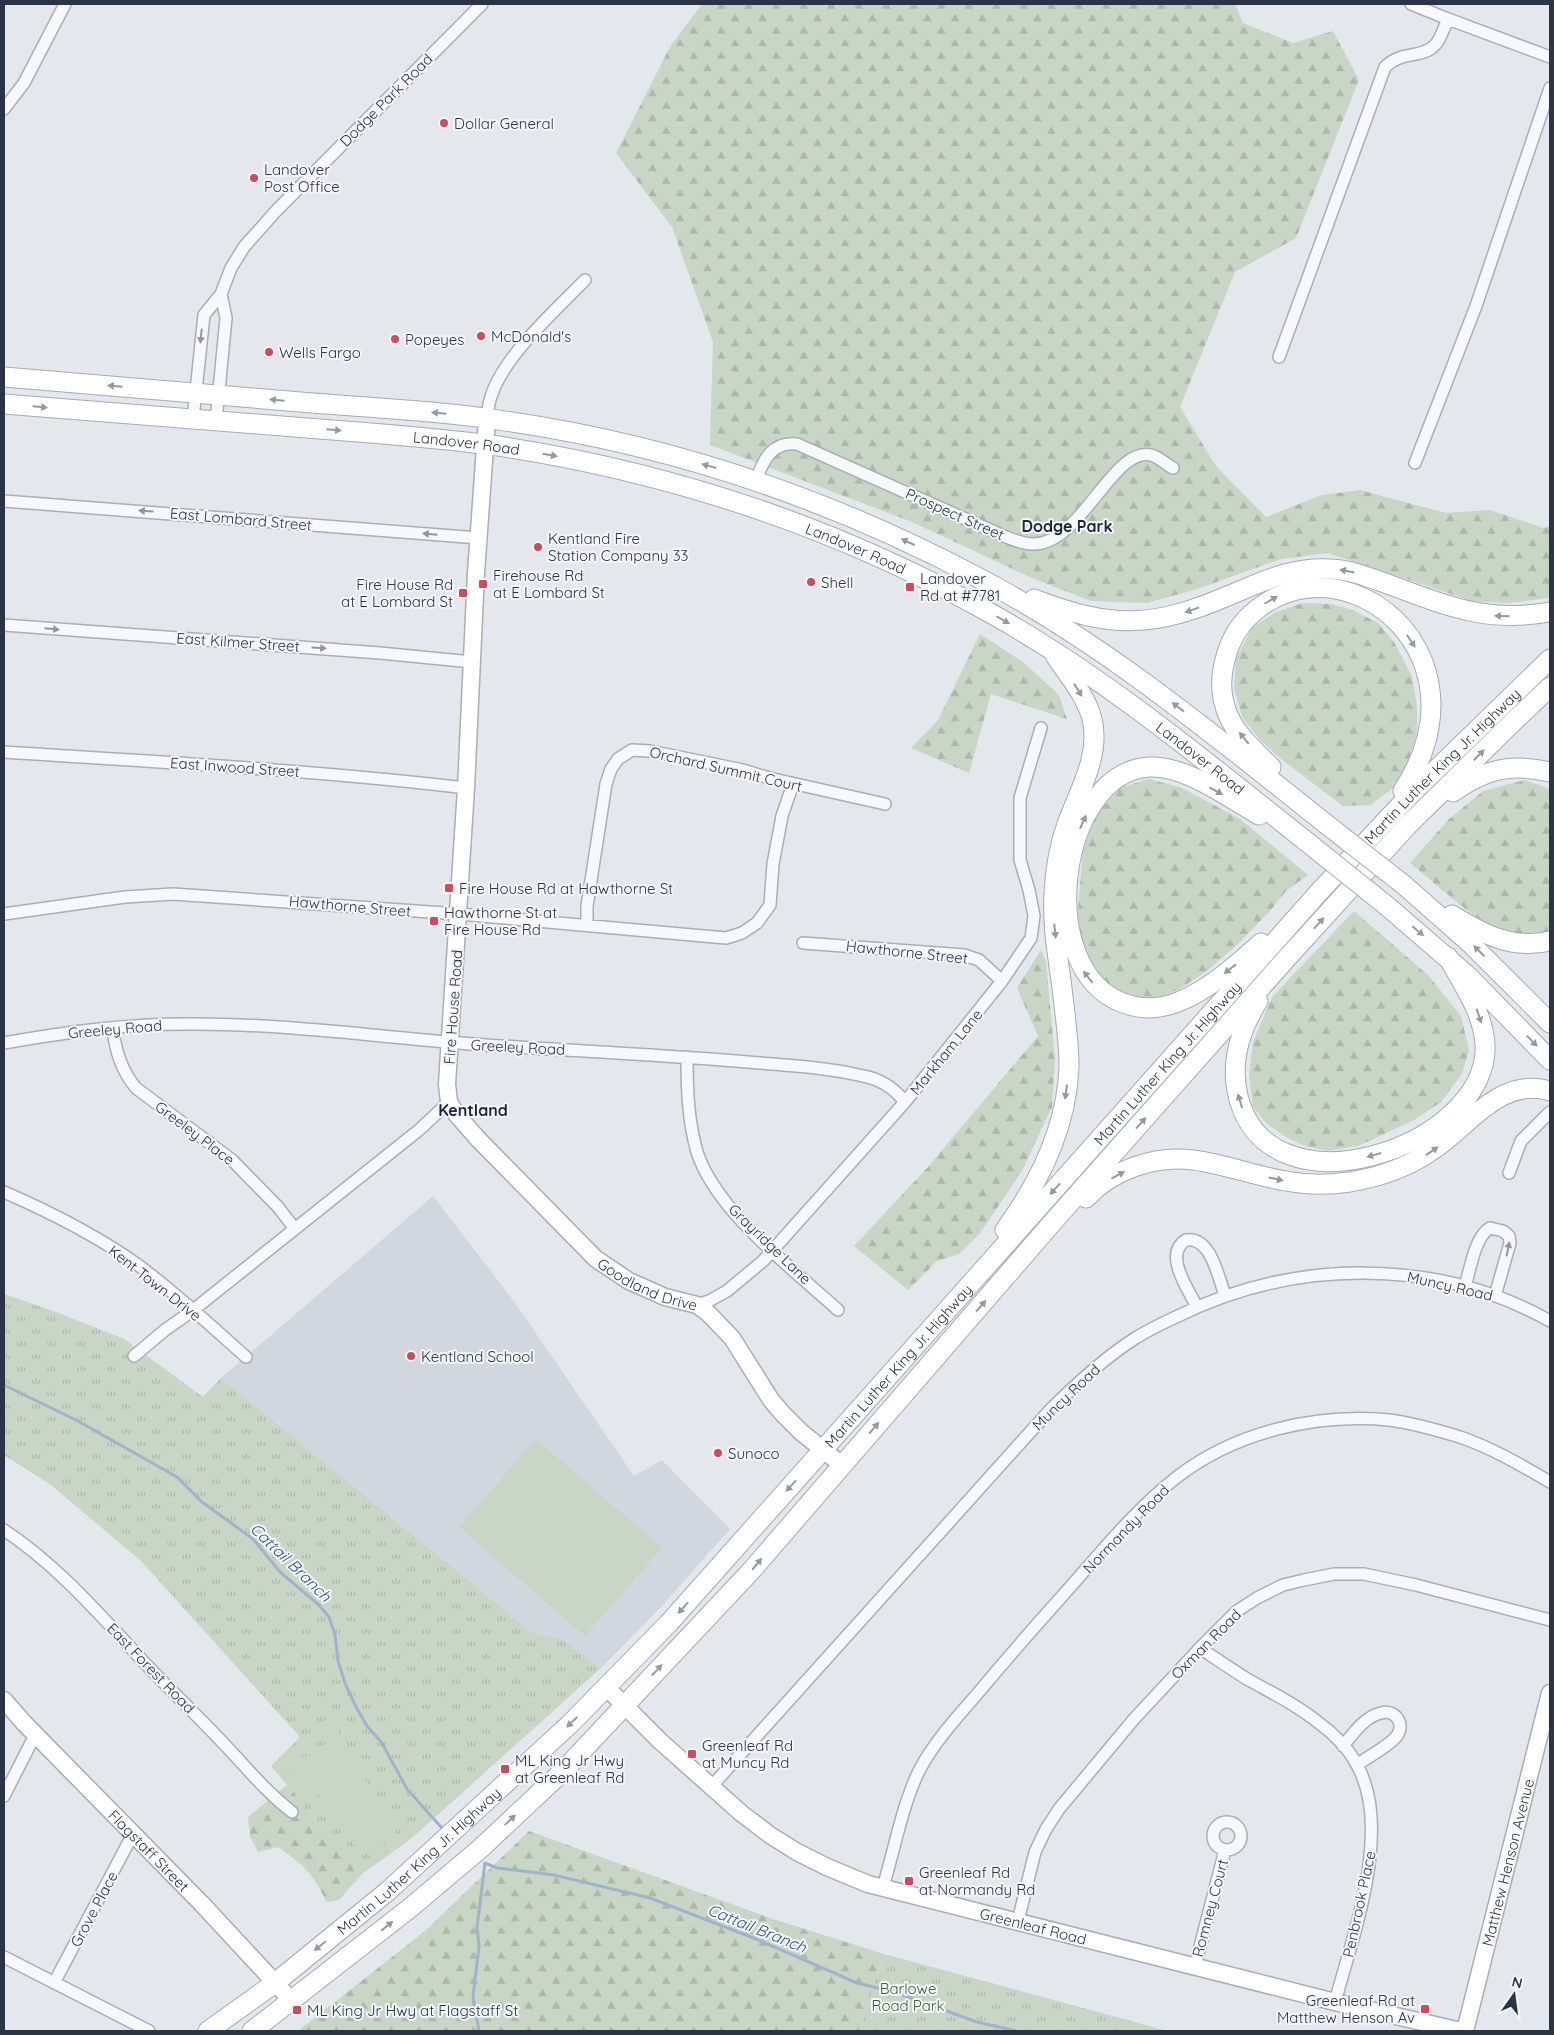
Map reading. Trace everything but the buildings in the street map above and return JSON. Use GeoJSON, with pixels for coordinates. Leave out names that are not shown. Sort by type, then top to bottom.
{"type":"FeatureCollection","features":[{"type":"Feature","properties":{"kind":"main road","name":"Landover Road"},"geometry":{"type":"LineString","coordinates":[[4,377],[487,419],[618,442],[699,463],[756,481],[868,524],[980,578],[1044,615],[1141,679],[1404,885],[1478,950],[1550,1023]]}},
{"type":"Feature","properties":{"kind":"main road","name":"Landover Road"},"geometry":{"type":"LineString","coordinates":[[4,404],[412,436],[485,444],[565,458],[645,475],[694,488],[832,537],[894,564],[990,613],[1051,650],[1138,708],[1387,906],[1448,958],[1488,995],[1550,1060]]}},
{"type":"Feature","properties":{"kind":"main road"},"geometry":{"type":"LineString","coordinates":[[747,506],[756,481]]}},
{"type":"Feature","properties":{"kind":"main road"},"geometry":{"type":"LineString","coordinates":[[980,578],[1070,612],[1115,621],[1144,621],[1171,617],[1201,607],[1287,572],[1322,568],[1355,573],[1447,606],[1476,614],[1506,616],[1550,612]]}},
{"type":"Feature","properties":{"kind":"main road"},"geometry":{"type":"LineString","coordinates":[[1326,824],[1243,738],[1229,718],[1222,691],[1222,674],[1226,654],[1234,636],[1246,619],[1272,599],[1291,591],[1312,587],[1333,588],[1354,593],[1383,609],[1408,636],[1421,657],[1425,668],[1431,702],[1424,749],[1415,772],[1385,821]]}},
{"type":"Feature","properties":{"kind":"main road"},"geometry":{"type":"LineString","coordinates":[[959,1296],[988,1251],[1018,1212],[1034,1183],[1055,1139],[1066,1096],[1069,1056],[1054,915],[1055,879],[1063,837],[1091,758],[1094,730],[1086,702],[1051,650]]}},
{"type":"Feature","properties":{"kind":"main road","name":"Martin Luther King Jr. Highway"},"geometry":{"type":"LineString","coordinates":[[208,2031],[275,1983],[411,1870],[607,1688],[668,1624],[1320,891],[1385,821],[1461,744],[1550,659]]}},
{"type":"Feature","properties":{"kind":"main road","name":"Martin Luther King Jr. Highway"},"geometry":{"type":"LineString","coordinates":[[252,2031],[410,1908],[481,1848],[563,1771],[752,1571],[842,1465],[1006,1279],[1052,1223],[1286,959],[1407,826],[1550,687]]}},
{"type":"Feature","properties":{"kind":"main road"},"geometry":{"type":"LineString","coordinates":[[1307,842],[1182,773],[1151,767],[1131,770],[1114,780],[1100,793],[1088,811],[1078,835],[1070,861],[1067,887],[1067,914],[1072,946],[1084,972],[1103,993],[1127,1005],[1145,1008],[1162,1007],[1195,994],[1227,971],[1320,891]]}},
{"type":"Feature","properties":{"kind":"main road"},"geometry":{"type":"LineString","coordinates":[[1407,826],[1454,791],[1484,773],[1520,768],[1550,772]]}},
{"type":"Feature","properties":{"kind":"main road"},"geometry":{"type":"LineString","coordinates":[[1404,885],[1491,937],[1506,942],[1522,944],[1550,941]]}},
{"type":"Feature","properties":{"kind":"main road"},"geometry":{"type":"LineString","coordinates":[[1286,959],[1254,1007],[1243,1030],[1235,1068],[1237,1094],[1248,1120],[1267,1142],[1297,1158],[1330,1163],[1378,1154],[1409,1142],[1451,1113],[1476,1086],[1482,1070],[1485,1053],[1480,1018],[1473,1001],[1448,958]]}},
{"type":"Feature","properties":{"kind":"main road"},"geometry":{"type":"LineString","coordinates":[[1006,1279],[1059,1228],[1088,1196],[1116,1176],[1135,1167],[1169,1160],[1192,1160],[1298,1183],[1335,1183],[1361,1180],[1397,1170],[1421,1158],[1452,1137],[1486,1105],[1500,1096],[1525,1089],[1550,1091]]}},
{"type":"Feature","properties":{"kind":"street"},"geometry":{"type":"LineString","coordinates":[[4,109],[24,83],[65,4]]}},
{"type":"Feature","properties":{"kind":"street","name":"Dodge Park Road"},"geometry":{"type":"LineString","coordinates":[[193,419],[204,315],[221,294],[225,281],[238,256],[262,225],[482,4]]}},
{"type":"Feature","properties":{"kind":"street"},"geometry":{"type":"LineString","coordinates":[[1411,4],[1550,58]]}},
{"type":"Feature","properties":{"kind":"street"},"geometry":{"type":"LineString","coordinates":[[1279,357],[1385,67],[1392,60],[1400,56],[1420,53],[1436,45],[1448,19]]}},
{"type":"Feature","properties":{"kind":"street"},"geometry":{"type":"LineString","coordinates":[[1414,464],[1489,269],[1550,88]]}},
{"type":"Feature","properties":{"kind":"street"},"geometry":{"type":"LineString","coordinates":[[487,419],[490,399],[495,386],[510,362],[535,331],[586,280]]}},
{"type":"Feature","properties":{"kind":"street"},"geometry":{"type":"LineString","coordinates":[[216,421],[226,318],[221,294]]}},
{"type":"Feature","properties":{"kind":"street","name":"Fire House Road"},"geometry":{"type":"LineString","coordinates":[[449,1102],[447,1084],[459,914],[478,538],[487,419]]}},
{"type":"Feature","properties":{"kind":"street","name":"Prospect Street"},"geometry":{"type":"LineString","coordinates":[[756,481],[764,460],[772,450],[783,444],[797,444],[1006,537],[1033,544],[1044,543],[1064,533],[1108,481],[1128,461],[1146,455],[1154,456],[1173,468]]}},
{"type":"Feature","properties":{"kind":"street","name":"East Lombard Street"},"geometry":{"type":"LineString","coordinates":[[4,501],[478,538]]}},
{"type":"Feature","properties":{"kind":"street","name":"East Kilmer Street"},"geometry":{"type":"LineString","coordinates":[[4,625],[380,653],[472,662]]}},
{"type":"Feature","properties":{"kind":"street","name":"Markham Lane"},"geometry":{"type":"LineString","coordinates":[[698,1305],[710,1301],[743,1280],[773,1250],[905,1102],[1002,981],[1031,938],[1034,916],[1020,860],[1020,798],[1041,728]]}},
{"type":"Feature","properties":{"kind":"street","name":"Orchard Summit Court"},"geometry":{"type":"LineString","coordinates":[[587,924],[587,906],[606,784],[611,769],[618,759],[632,750],[650,751],[743,770],[793,784],[885,804]]}},
{"type":"Feature","properties":{"kind":"street","name":"East Inwood Street"},"geometry":{"type":"LineString","coordinates":[[4,752],[308,772],[384,778],[466,788]]}},
{"type":"Feature","properties":{"kind":"street","name":"Hawthorne Street"},"geometry":{"type":"LineString","coordinates":[[4,914],[145,894],[226,897],[459,914],[726,938],[742,933],[757,923],[770,905],[773,864],[782,816],[793,784]]}},
{"type":"Feature","properties":{"kind":"street","name":"Hawthorne Street"},"geometry":{"type":"LineString","coordinates":[[803,943],[964,955],[979,960],[1002,981]]}},
{"type":"Feature","properties":{"kind":"street","name":"Greeley Road"},"geometry":{"type":"LineString","coordinates":[[4,1043],[113,1028],[160,1024],[204,1024],[320,1031],[451,1043],[686,1057],[817,1068],[866,1076],[889,1086],[905,1102]]}},
{"type":"Feature","properties":{"kind":"street","name":"Greeley Place"},"geometry":{"type":"LineString","coordinates":[[113,1028],[119,1060],[127,1077],[136,1088],[232,1160],[278,1207],[295,1229]]}},
{"type":"Feature","properties":{"kind":"street","name":"Grayridge Lane"},"geometry":{"type":"LineString","coordinates":[[686,1057],[688,1110],[698,1153],[710,1180],[726,1203],[773,1250],[838,1310]]}},
{"type":"Feature","properties":{"kind":"street"},"geometry":{"type":"LineString","coordinates":[[134,1356],[419,1130],[449,1102]]}},
{"type":"Feature","properties":{"kind":"street","name":"Goodland Drive"},"geometry":{"type":"LineString","coordinates":[[449,1102],[457,1115],[478,1139],[596,1259],[610,1270],[641,1287],[698,1305],[708,1313],[732,1338],[771,1400],[801,1432],[842,1465]]}},
{"type":"Feature","properties":{"kind":"street"},"geometry":{"type":"LineString","coordinates":[[1509,1173],[1521,1141],[1550,1112]]}},
{"type":"Feature","properties":{"kind":"street","name":"Kent Town Drive"},"geometry":{"type":"LineString","coordinates":[[4,1192],[32,1204],[104,1243],[138,1265],[170,1290],[246,1357]]}},
{"type":"Feature","properties":{"kind":"street"},"geometry":{"type":"LineString","coordinates":[[1465,1287],[1482,1234],[1490,1228],[1500,1229],[1509,1236],[1510,1243],[1495,1296]]}},
{"type":"Feature","properties":{"kind":"street"},"geometry":{"type":"LineString","coordinates":[[1197,1307],[1176,1259],[1177,1249],[1186,1240],[1196,1240],[1205,1247],[1225,1295]]}},
{"type":"Feature","properties":{"kind":"street","name":"Muncy Road"},"geometry":{"type":"LineString","coordinates":[[712,1787],[1030,1431],[1067,1392],[1090,1372],[1136,1338],[1225,1295],[1290,1278],[1351,1273],[1406,1276],[1465,1287],[1518,1305],[1550,1321]]}},
{"type":"Feature","properties":{"kind":"street","name":"Normandy Road"},"geometry":{"type":"LineString","coordinates":[[883,1887],[917,1776],[928,1756],[953,1722],[1036,1625],[1144,1506],[1178,1476],[1210,1456],[1234,1444],[1281,1428],[1350,1419],[1390,1420],[1417,1425],[1460,1437],[1511,1460],[1550,1482]]}},
{"type":"Feature","properties":{"kind":"street","name":"East Forest Road"},"geometry":{"type":"LineString","coordinates":[[4,1530],[38,1555],[74,1588],[240,1761],[270,1795],[292,1812]]}},
{"type":"Feature","properties":{"kind":"street","name":"Oxman Road"},"geometry":{"type":"LineString","coordinates":[[1018,1921],[1030,1866],[1041,1838],[1051,1820],[1072,1791],[1134,1719],[1226,1620],[1257,1598],[1283,1585],[1334,1574],[1350,1574],[1382,1577],[1550,1620]]}},
{"type":"Feature","properties":{"kind":"street","name":"Penbrook Place"},"geometry":{"type":"LineString","coordinates":[[1200,1648],[1246,1678],[1305,1712],[1321,1724],[1357,1765],[1368,1794],[1373,1835],[1361,1906],[1336,2002]]}},
{"type":"Feature","properties":{"kind":"street","name":"Greenleaf Road"},"geometry":{"type":"LineString","coordinates":[[607,1688],[624,1706],[741,1813],[797,1852],[827,1868],[868,1884],[1336,2002],[1461,2031]]}},
{"type":"Feature","properties":{"kind":"street","name":"Matthew Henson Avenue"},"geometry":{"type":"LineString","coordinates":[[1465,2031],[1550,1693]]}},
{"type":"Feature","properties":{"kind":"street","name":"Flagstaff Street"},"geometry":{"type":"LineString","coordinates":[[4,1700],[35,1735],[198,1900],[292,2001]]}},
{"type":"Feature","properties":{"kind":"street"},"geometry":{"type":"LineString","coordinates":[[1342,1746],[1358,1727],[1372,1717],[1384,1712],[1391,1713],[1397,1717],[1400,1723],[1400,1730],[1396,1737],[1357,1765]]}},
{"type":"Feature","properties":{"kind":"street"},"geometry":{"type":"LineString","coordinates":[[4,1796],[35,1735]]}},
{"type":"Feature","properties":{"kind":"street","name":"Grove Place"},"geometry":{"type":"LineString","coordinates":[[54,1983],[133,1834]]}},
{"type":"Feature","properties":{"kind":"street","name":"Romney Court"},"geometry":{"type":"LineString","coordinates":[[1195,1966],[1225,1850]]}},
{"type":"Feature","properties":{"kind":"street"},"geometry":{"type":"LineString","coordinates":[[4,1957],[149,2031]]}},
{"type":"Feature","properties":{"kind":"shaded area"},"geometry":{"type":"Polygon","coordinates":[[[433,1196],[513,1300],[634,1476],[662,1460],[730,1529],[660,1608],[601,1668],[564,1640],[533,1633],[221,1378],[433,1196]]]}},
{"type":"Feature","properties":{"kind":"green space"},"geometry":{"type":"Polygon","coordinates":[[[702,4],[1235,4],[1243,23],[1293,43],[1333,31],[1359,80],[1296,238],[1235,272],[1180,407],[1216,466],[1266,517],[1322,495],[1360,490],[1446,513],[1490,510],[1544,528],[1550,526],[1550,598],[1509,603],[1472,601],[1328,553],[1281,559],[1197,589],[1147,603],[1091,601],[1032,578],[912,522],[710,445],[713,342],[672,227],[616,153],[671,45],[702,4]]]}},
{"type":"Feature","properties":{"kind":"green space"},"geometry":{"type":"Polygon","coordinates":[[[1303,603],[1331,604],[1353,610],[1378,623],[1394,642],[1412,676],[1417,706],[1417,733],[1409,759],[1395,786],[1371,805],[1343,806],[1281,759],[1260,740],[1242,717],[1234,688],[1236,658],[1253,627],[1276,612],[1303,603]]]}},
{"type":"Feature","properties":{"kind":"green space"},"geometry":{"type":"Polygon","coordinates":[[[980,634],[1023,662],[1059,695],[1067,719],[991,694],[969,773],[911,748],[938,720],[980,634]]]}},
{"type":"Feature","properties":{"kind":"green space"},"geometry":{"type":"Polygon","coordinates":[[[1148,779],[1180,787],[1240,819],[1308,875],[1286,891],[1271,910],[1238,944],[1207,971],[1178,990],[1152,999],[1127,996],[1107,984],[1094,970],[1082,945],[1077,920],[1083,850],[1096,815],[1120,788],[1148,779]]]}},
{"type":"Feature","properties":{"kind":"green space"},"geometry":{"type":"Polygon","coordinates":[[[1525,780],[1550,789],[1550,931],[1516,935],[1504,933],[1484,922],[1410,863],[1449,819],[1483,791],[1525,780]]]}},
{"type":"Feature","properties":{"kind":"green space"},"geometry":{"type":"Polygon","coordinates":[[[1354,911],[1428,975],[1461,1016],[1469,1050],[1462,1074],[1441,1102],[1414,1120],[1358,1146],[1328,1151],[1305,1146],[1286,1137],[1266,1123],[1253,1107],[1249,1073],[1253,1042],[1272,997],[1354,911]]]}},
{"type":"Feature","properties":{"kind":"green space"},"geometry":{"type":"Polygon","coordinates":[[[1041,950],[1046,961],[1055,1059],[1052,1107],[1022,1171],[980,1233],[959,1254],[937,1261],[908,1290],[854,1246],[928,1167],[1038,1036],[1017,988],[1041,950]]]}},
{"type":"Feature","properties":{"kind":"green space"},"geometry":{"type":"Polygon","coordinates":[[[4,1294],[124,1339],[203,1397],[221,1378],[533,1633],[564,1640],[601,1668],[412,1838],[362,1874],[271,1766],[300,1737],[141,1561],[51,1485],[4,1455],[4,1294]]]}},
{"type":"Feature","properties":{"kind":"green space"},"geometry":{"type":"Polygon","coordinates":[[[536,1439],[662,1548],[585,1636],[459,1527],[536,1439]]]}},
{"type":"Feature","properties":{"kind":"green space"},"geometry":{"type":"Polygon","coordinates":[[[334,1725],[364,1779],[397,1828],[386,1843],[368,1853],[362,1853],[358,1850],[327,1801],[295,1778],[284,1765],[289,1759],[314,1755],[321,1746],[331,1742],[333,1736],[331,1727],[334,1725]]]}},
{"type":"Feature","properties":{"kind":"green space"},"geometry":{"type":"Polygon","coordinates":[[[287,1785],[362,1874],[339,1900],[326,1902],[318,1885],[301,1865],[278,1847],[258,1852],[250,1836],[248,1817],[287,1785]]]}},
{"type":"Feature","properties":{"kind":"green space"},"geometry":{"type":"Polygon","coordinates":[[[529,1831],[770,1918],[884,1954],[859,2031],[298,2031],[425,1931],[529,1831]]]}},
{"type":"Feature","properties":{"kind":"green space","name":"Barlowe Road Park"},"geometry":{"type":"Polygon","coordinates":[[[884,1954],[1168,2031],[859,2031],[884,1954]]]}},
{"type":"Feature","properties":{"kind":"waterway","name":"Cattail Branch"},"geometry":{"type":"LineString","coordinates":[[4,1385],[78,1421],[177,1477],[202,1502],[253,1539],[281,1573],[318,1604],[329,1617],[335,1635],[338,1661],[355,1705],[367,1726],[382,1743],[407,1789],[441,1827]]}},
{"type":"Feature","properties":{"kind":"waterway","name":"Cattail Branch"},"geometry":{"type":"LineString","coordinates":[[479,2031],[473,1997],[479,1946],[477,1927],[485,1863],[497,1868],[554,1875],[650,1898],[756,1939],[857,1983],[894,1992],[977,2022],[1016,2031]]}},
{"type":"Feature","properties":{"kind":"place","name":"Dollar General"},"geometry":{"type":"Point","coordinates":[444,123]}},
{"type":"Feature","properties":{"kind":"place","name":"Landover Post Office"},"geometry":{"type":"Point","coordinates":[254,178]}},
{"type":"Feature","properties":{"kind":"place","name":"McDonald's"},"geometry":{"type":"Point","coordinates":[481,336]}},
{"type":"Feature","properties":{"kind":"place","name":"Popeyes"},"geometry":{"type":"Point","coordinates":[395,339]}},
{"type":"Feature","properties":{"kind":"place","name":"Wells Fargo"},"geometry":{"type":"Point","coordinates":[269,352]}},
{"type":"Feature","properties":{"kind":"place","name":"Kentland Fire Station Company 33"},"geometry":{"type":"Point","coordinates":[538,547]}},
{"type":"Feature","properties":{"kind":"place","name":"Shell"},"geometry":{"type":"Point","coordinates":[811,582]}},
{"type":"Feature","properties":{"kind":"place","name":"Firehouse Rd at E Lombard St"},"geometry":{"type":"Point","coordinates":[483,584]}},
{"type":"Feature","properties":{"kind":"place","name":"Landover Rd at #7781"},"geometry":{"type":"Point","coordinates":[910,587]}},
{"type":"Feature","properties":{"kind":"place","name":"Fire House Rd at E Lombard St"},"geometry":{"type":"Point","coordinates":[463,593]}},
{"type":"Feature","properties":{"kind":"place","name":"Fire House Rd at Hawthorne St"},"geometry":{"type":"Point","coordinates":[449,888]}},
{"type":"Feature","properties":{"kind":"place","name":"Hawthorne St at Fire House Rd"},"geometry":{"type":"Point","coordinates":[434,921]}},
{"type":"Feature","properties":{"kind":"place","name":"Kentland School"},"geometry":{"type":"Point","coordinates":[411,1356]}},
{"type":"Feature","properties":{"kind":"place","name":"Sunoco"},"geometry":{"type":"Point","coordinates":[718,1453]}},
{"type":"Feature","properties":{"kind":"place","name":"Greenleaf Rd at Muncy Rd"},"geometry":{"type":"Point","coordinates":[692,1754]}},
{"type":"Feature","properties":{"kind":"place","name":"ML King Jr Hwy at Greenleaf Rd"},"geometry":{"type":"Point","coordinates":[505,1769]}},
{"type":"Feature","properties":{"kind":"place","name":"Greenleaf Rd at Normandy Rd"},"geometry":{"type":"Point","coordinates":[909,1881]}},
{"type":"Feature","properties":{"kind":"place","name":"Greenleaf Rd at Matthew Henson Av"},"geometry":{"type":"Point","coordinates":[1425,2009]}},
{"type":"Feature","properties":{"kind":"place","name":"ML King Jr Hwy at Flagstaff St"},"geometry":{"type":"Point","coordinates":[297,2010]}},
{"type":"Feature","properties":{"kind":"district","name":"Dodge Park"},"geometry":{"type":"Point","coordinates":[1067,526]}},
{"type":"Feature","properties":{"kind":"district","name":"Kentland"},"geometry":{"type":"Point","coordinates":[473,1110]}}]}
